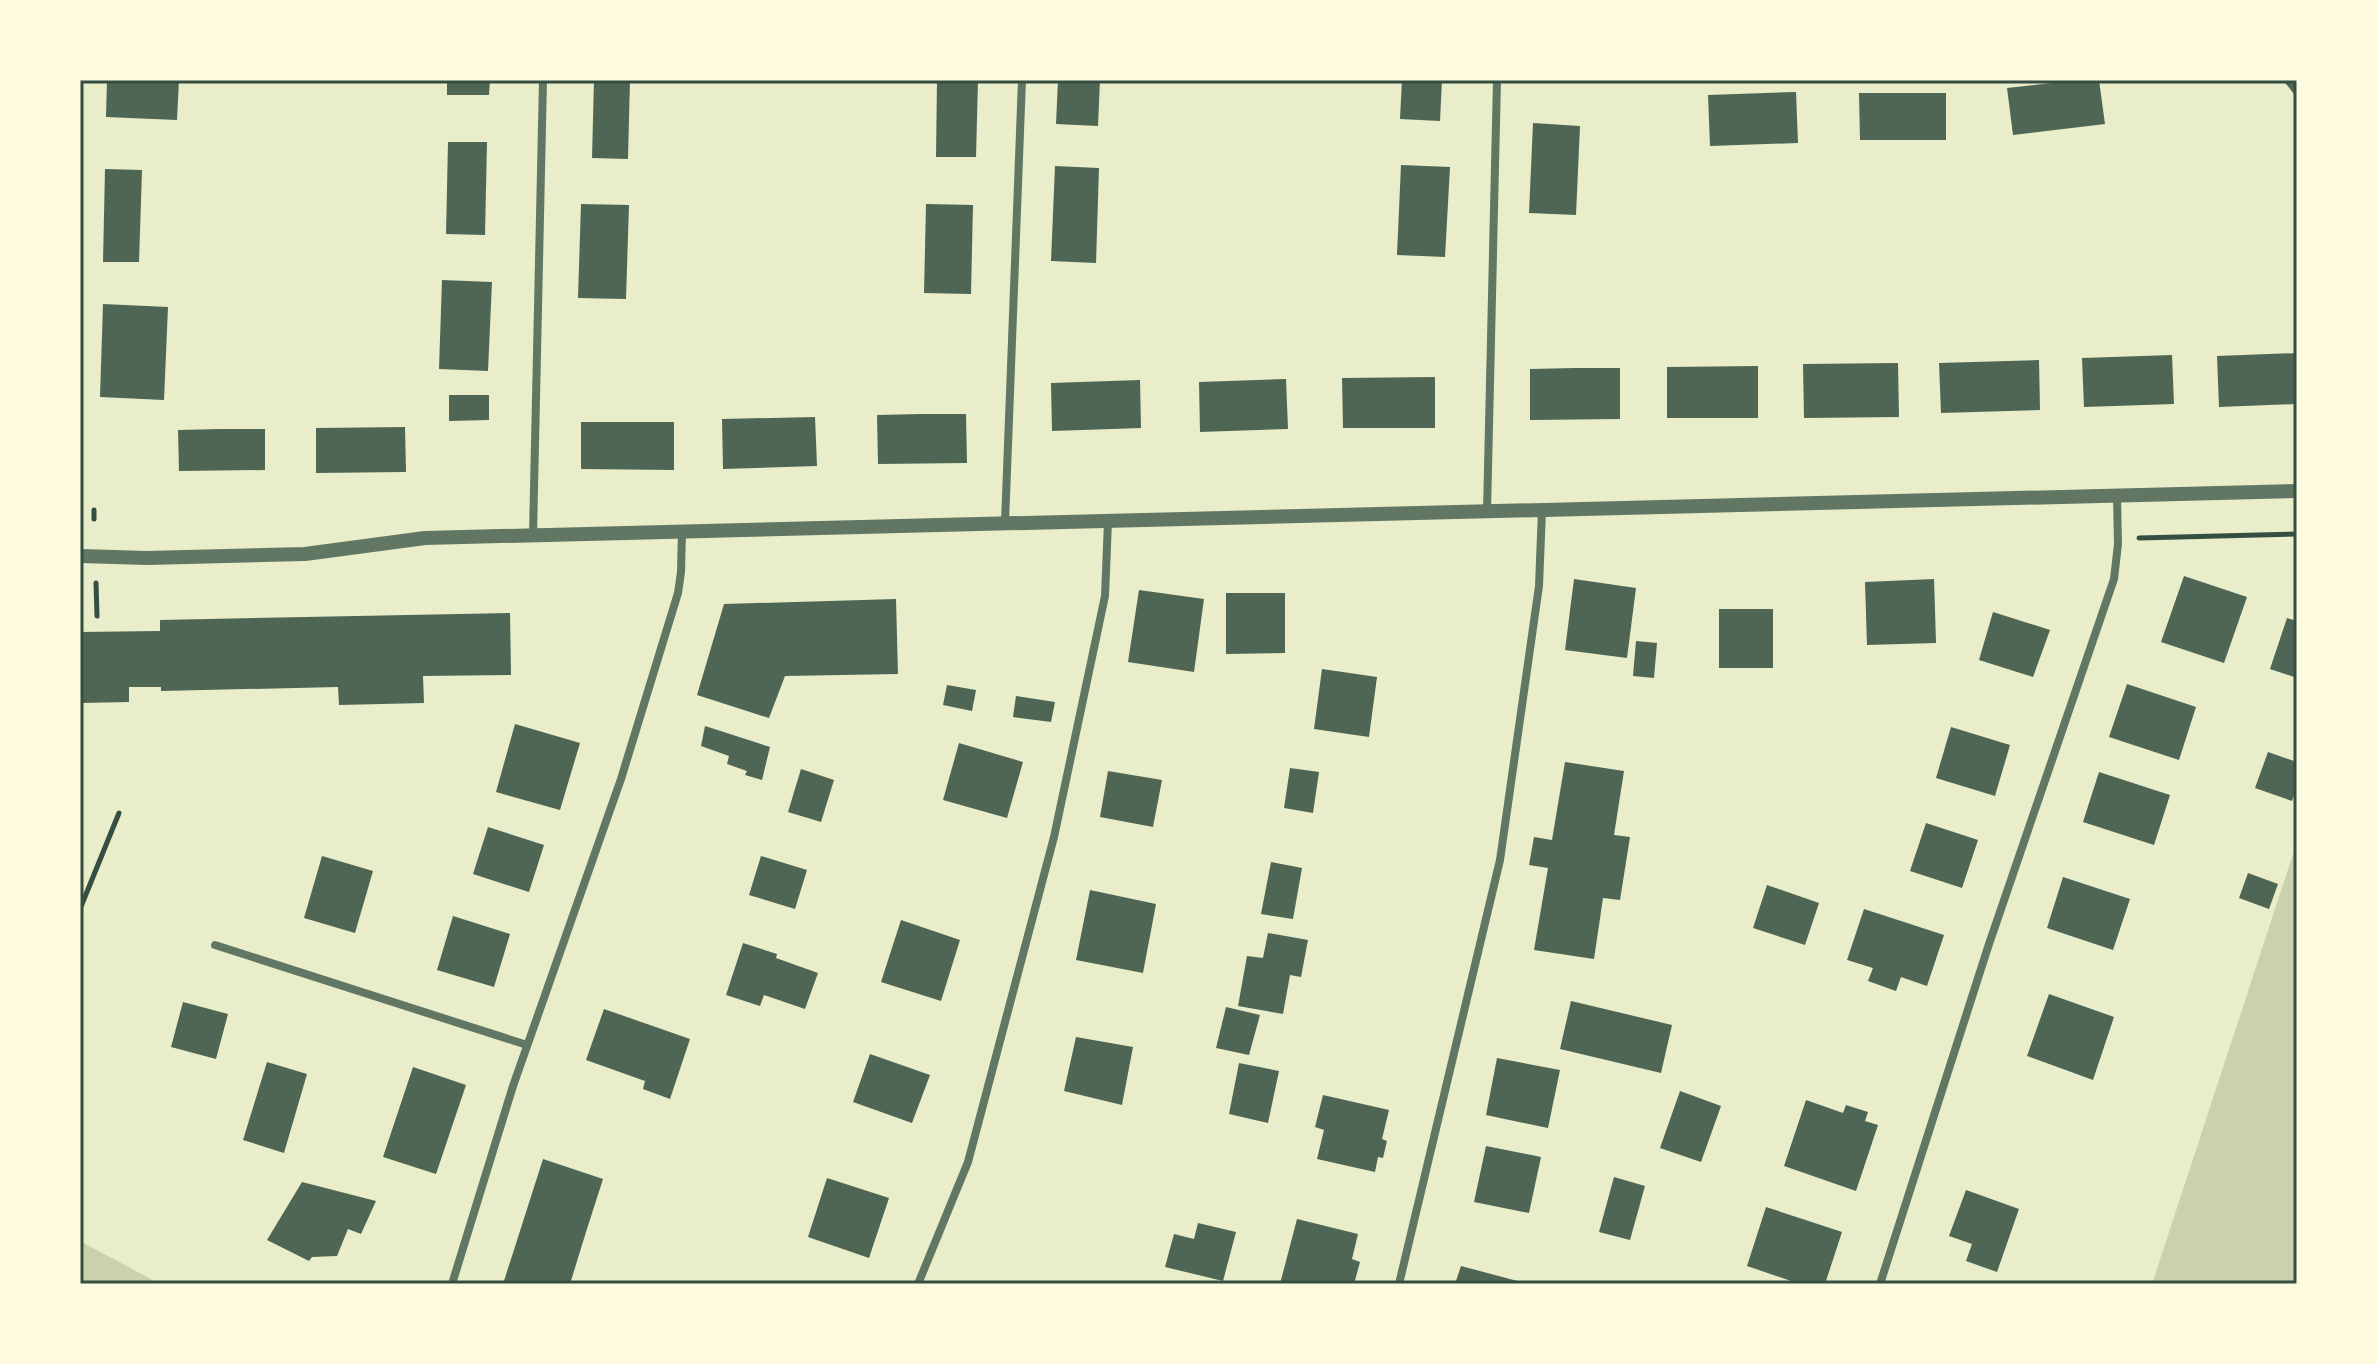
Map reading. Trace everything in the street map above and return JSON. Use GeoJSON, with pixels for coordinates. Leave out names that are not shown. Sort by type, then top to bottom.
{"type":"FeatureCollection","features":[{"type":"Feature","properties":{"kind":"street"},"geometry":{"type":"LineString","coordinates":[[533,535],[543,80]]}},
{"type":"Feature","properties":{"kind":"street"},"geometry":{"type":"LineString","coordinates":[[1005,523],[1022,80]]}},
{"type":"Feature","properties":{"kind":"street"},"geometry":{"type":"LineString","coordinates":[[1487,512],[1497,80]]}},
{"type":"Feature","properties":{"kind":"street"},"geometry":{"type":"LineString","coordinates":[[80,556],[147,558],[305,554],[425,538],[2297,491]]}},
{"type":"Feature","properties":{"kind":"street"},"geometry":{"type":"LineString","coordinates":[[1880,1284],[1988,947],[2114,579],[2118,538],[2117,496]]}},
{"type":"Feature","properties":{"kind":"street"},"geometry":{"type":"LineString","coordinates":[[1399,1284],[1500,860],[1539,586],[1542,510]]}},
{"type":"Feature","properties":{"kind":"street"},"geometry":{"type":"LineString","coordinates":[[918,1284],[968,1162],[1054,837],[1105,596],[1108,521]]}},
{"type":"Feature","properties":{"kind":"street"},"geometry":{"type":"LineString","coordinates":[[452,1284],[527,1045],[621,779],[678,593],[682,531]]}},
{"type":"Feature","properties":{"kind":"street"},"geometry":{"type":"LineString","coordinates":[[215,945],[527,1045]]}},
{"type":"Feature","properties":{"kind":"path"},"geometry":{"type":"LineString","coordinates":[[94,510],[94,519]]}},
{"type":"Feature","properties":{"kind":"path"},"geometry":{"type":"LineString","coordinates":[[2118,538],[2297,534]]}},
{"type":"Feature","properties":{"kind":"path"},"geometry":{"type":"LineString","coordinates":[[96,583],[97,616]]}},
{"type":"Feature","properties":{"kind":"path"},"geometry":{"type":"LineString","coordinates":[[80,909],[119,813]]}},
{"type":"Feature","properties":{"kind":"green space"},"geometry":{"type":"Polygon","coordinates":[[[2297,842],[2297,1284],[2152,1284],[2297,842]]]}},
{"type":"Feature","properties":{"kind":"green space"},"geometry":{"type":"Polygon","coordinates":[[[80,1241],[160,1284],[80,1284],[80,1241]]]}},
{"type":"Feature","properties":{"kind":"building"},"geometry":{"type":"Polygon","coordinates":[[[107,80],[179,80],[177,120],[106,117],[107,80]]]}},
{"type":"Feature","properties":{"kind":"building"},"geometry":{"type":"Polygon","coordinates":[[[447,80],[490,80],[489,95],[447,95],[447,80]]]}},
{"type":"Feature","properties":{"kind":"building"},"geometry":{"type":"Polygon","coordinates":[[[594,80],[630,80],[628,159],[592,158],[594,80]]]}},
{"type":"Feature","properties":{"kind":"building"},"geometry":{"type":"Polygon","coordinates":[[[937,80],[978,80],[976,157],[936,157],[937,80]]]}},
{"type":"Feature","properties":{"kind":"building"},"geometry":{"type":"Polygon","coordinates":[[[1058,80],[1100,80],[1098,126],[1056,124],[1058,80]]]}},
{"type":"Feature","properties":{"kind":"building"},"geometry":{"type":"Polygon","coordinates":[[[1402,80],[1442,80],[1440,121],[1400,119],[1402,80]]]}},
{"type":"Feature","properties":{"kind":"building"},"geometry":{"type":"Polygon","coordinates":[[[2099,80],[2105,124],[2013,135],[2007,88],[2099,80]]]}},
{"type":"Feature","properties":{"kind":"building"},"geometry":{"type":"Polygon","coordinates":[[[2283,80],[2297,80],[2297,98],[2283,80]]]}},
{"type":"Feature","properties":{"kind":"building"},"geometry":{"type":"Polygon","coordinates":[[[1796,92],[1798,143],[1710,146],[1708,95],[1796,92]]]}},
{"type":"Feature","properties":{"kind":"building"},"geometry":{"type":"Polygon","coordinates":[[[1859,93],[1946,93],[1946,140],[1860,140],[1859,93]]]}},
{"type":"Feature","properties":{"kind":"building"},"geometry":{"type":"Polygon","coordinates":[[[1533,123],[1580,126],[1576,215],[1529,213],[1533,123]]]}},
{"type":"Feature","properties":{"kind":"building"},"geometry":{"type":"Polygon","coordinates":[[[448,142],[487,142],[485,235],[446,234],[448,142]]]}},
{"type":"Feature","properties":{"kind":"building"},"geometry":{"type":"Polygon","coordinates":[[[1401,165],[1450,167],[1445,257],[1397,255],[1401,165]]]}},
{"type":"Feature","properties":{"kind":"building"},"geometry":{"type":"Polygon","coordinates":[[[1055,166],[1099,168],[1096,263],[1051,261],[1055,166]]]}},
{"type":"Feature","properties":{"kind":"building"},"geometry":{"type":"Polygon","coordinates":[[[105,169],[142,170],[139,262],[103,262],[105,169]]]}},
{"type":"Feature","properties":{"kind":"building"},"geometry":{"type":"Polygon","coordinates":[[[581,204],[629,205],[626,299],[578,298],[581,204]]]}},
{"type":"Feature","properties":{"kind":"building"},"geometry":{"type":"Polygon","coordinates":[[[926,204],[973,205],[971,294],[924,293],[926,204]]]}},
{"type":"Feature","properties":{"kind":"building"},"geometry":{"type":"Polygon","coordinates":[[[442,280],[492,282],[488,371],[439,369],[442,280]]]}},
{"type":"Feature","properties":{"kind":"building"},"geometry":{"type":"Polygon","coordinates":[[[103,304],[168,307],[164,400],[100,397],[103,304]]]}},
{"type":"Feature","properties":{"kind":"building"},"geometry":{"type":"Polygon","coordinates":[[[2297,353],[2297,404],[2219,407],[2217,356],[2297,353]]]}},
{"type":"Feature","properties":{"kind":"building"},"geometry":{"type":"Polygon","coordinates":[[[2172,355],[2174,404],[2084,407],[2082,358],[2172,355]]]}},
{"type":"Feature","properties":{"kind":"building"},"geometry":{"type":"Polygon","coordinates":[[[2039,360],[2040,410],[1941,413],[1939,363],[2039,360]]]}},
{"type":"Feature","properties":{"kind":"building"},"geometry":{"type":"Polygon","coordinates":[[[1898,363],[1899,417],[1804,418],[1803,364],[1898,363]]]}},
{"type":"Feature","properties":{"kind":"building"},"geometry":{"type":"Polygon","coordinates":[[[1758,366],[1758,418],[1667,418],[1667,367],[1758,366]]]}},
{"type":"Feature","properties":{"kind":"building"},"geometry":{"type":"Polygon","coordinates":[[[1620,368],[1620,419],[1530,420],[1530,369],[1620,368]]]}},
{"type":"Feature","properties":{"kind":"building"},"geometry":{"type":"Polygon","coordinates":[[[1435,377],[1435,428],[1343,428],[1342,378],[1435,377]]]}},
{"type":"Feature","properties":{"kind":"building"},"geometry":{"type":"Polygon","coordinates":[[[1286,379],[1288,429],[1200,432],[1199,382],[1286,379]]]}},
{"type":"Feature","properties":{"kind":"building"},"geometry":{"type":"Polygon","coordinates":[[[1140,380],[1141,428],[1052,431],[1051,383],[1140,380]]]}},
{"type":"Feature","properties":{"kind":"building"},"geometry":{"type":"Polygon","coordinates":[[[449,395],[489,395],[489,420],[449,421],[449,395]]]}},
{"type":"Feature","properties":{"kind":"building"},"geometry":{"type":"Polygon","coordinates":[[[966,414],[967,463],[878,464],[877,415],[966,414]]]}},
{"type":"Feature","properties":{"kind":"building"},"geometry":{"type":"Polygon","coordinates":[[[815,417],[817,466],[723,469],[722,419],[815,417]]]}},
{"type":"Feature","properties":{"kind":"building"},"geometry":{"type":"Polygon","coordinates":[[[581,422],[674,422],[674,470],[581,469],[581,422]]]}},
{"type":"Feature","properties":{"kind":"building"},"geometry":{"type":"Polygon","coordinates":[[[405,427],[406,472],[316,473],[316,428],[405,427]]]}},
{"type":"Feature","properties":{"kind":"building"},"geometry":{"type":"Polygon","coordinates":[[[265,429],[265,470],[179,471],[178,430],[265,429]]]}},
{"type":"Feature","properties":{"kind":"building"},"geometry":{"type":"Polygon","coordinates":[[[2184,576],[2247,597],[2224,663],[2161,642],[2184,576]]]}},
{"type":"Feature","properties":{"kind":"building"},"geometry":{"type":"Polygon","coordinates":[[[1574,579],[1636,588],[1627,658],[1565,650],[1574,579]]]}},
{"type":"Feature","properties":{"kind":"building"},"geometry":{"type":"Polygon","coordinates":[[[1934,579],[1936,643],[1867,645],[1865,582],[1934,579]]]}},
{"type":"Feature","properties":{"kind":"building"},"geometry":{"type":"Polygon","coordinates":[[[1139,590],[1204,599],[1194,672],[1128,662],[1139,590]]]}},
{"type":"Feature","properties":{"kind":"building"},"geometry":{"type":"Polygon","coordinates":[[[1226,593],[1285,593],[1285,653],[1226,654],[1226,593]]]}},
{"type":"Feature","properties":{"kind":"building"},"geometry":{"type":"Polygon","coordinates":[[[896,599],[898,674],[785,676],[769,718],[697,695],[724,604],[896,599]]]}},
{"type":"Feature","properties":{"kind":"building"},"geometry":{"type":"Polygon","coordinates":[[[1719,609],[1773,609],[1773,668],[1719,668],[1719,609]]]}},
{"type":"Feature","properties":{"kind":"building"},"geometry":{"type":"Polygon","coordinates":[[[1993,612],[2050,630],[2033,677],[1979,660],[1993,612]]]}},
{"type":"Feature","properties":{"kind":"building"},"geometry":{"type":"Polygon","coordinates":[[[510,613],[511,675],[423,676],[424,703],[339,705],[338,687],[161,691],[161,687],[129,687],[129,702],[80,703],[80,632],[160,631],[160,620],[510,613]]]}},
{"type":"Feature","properties":{"kind":"building"},"geometry":{"type":"Polygon","coordinates":[[[2287,618],[2297,621],[2297,678],[2270,669],[2287,618]]]}},
{"type":"Feature","properties":{"kind":"building"},"geometry":{"type":"Polygon","coordinates":[[[1636,641],[1657,643],[1654,678],[1633,676],[1636,641]]]}},
{"type":"Feature","properties":{"kind":"building"},"geometry":{"type":"Polygon","coordinates":[[[1322,669],[1377,677],[1369,737],[1314,729],[1322,669]]]}},
{"type":"Feature","properties":{"kind":"building"},"geometry":{"type":"Polygon","coordinates":[[[2127,684],[2196,707],[2179,760],[2109,737],[2127,684]]]}},
{"type":"Feature","properties":{"kind":"building"},"geometry":{"type":"Polygon","coordinates":[[[947,685],[976,690],[972,711],[943,705],[947,685]]]}},
{"type":"Feature","properties":{"kind":"building"},"geometry":{"type":"Polygon","coordinates":[[[1016,696],[1055,702],[1051,722],[1013,717],[1016,696]]]}},
{"type":"Feature","properties":{"kind":"building"},"geometry":{"type":"Polygon","coordinates":[[[515,724],[580,743],[560,810],[496,792],[515,724]]]}},
{"type":"Feature","properties":{"kind":"building"},"geometry":{"type":"Polygon","coordinates":[[[705,726],[770,747],[762,780],[745,775],[747,771],[727,764],[729,756],[701,746],[705,726]]]}},
{"type":"Feature","properties":{"kind":"building"},"geometry":{"type":"Polygon","coordinates":[[[1951,727],[2010,745],[1995,796],[1936,778],[1951,727]]]}},
{"type":"Feature","properties":{"kind":"building"},"geometry":{"type":"Polygon","coordinates":[[[959,743],[1023,762],[1007,818],[943,800],[959,743]]]}},
{"type":"Feature","properties":{"kind":"building"},"geometry":{"type":"Polygon","coordinates":[[[2268,752],[2297,762],[2297,786],[2292,801],[2255,788],[2268,752]]]}},
{"type":"Feature","properties":{"kind":"building"},"geometry":{"type":"Polygon","coordinates":[[[1565,762],[1624,771],[1614,835],[1630,837],[1620,900],[1603,898],[1594,959],[1534,950],[1548,868],[1529,865],[1534,837],[1552,840],[1565,762]]]}},
{"type":"Feature","properties":{"kind":"building"},"geometry":{"type":"Polygon","coordinates":[[[1290,768],[1319,772],[1313,813],[1284,808],[1290,768]]]}},
{"type":"Feature","properties":{"kind":"building"},"geometry":{"type":"Polygon","coordinates":[[[801,769],[834,780],[821,822],[788,812],[801,769]]]}},
{"type":"Feature","properties":{"kind":"building"},"geometry":{"type":"Polygon","coordinates":[[[1108,771],[1162,780],[1153,827],[1100,817],[1108,771]]]}},
{"type":"Feature","properties":{"kind":"building"},"geometry":{"type":"Polygon","coordinates":[[[2099,772],[2170,795],[2154,845],[2083,822],[2099,772]]]}},
{"type":"Feature","properties":{"kind":"building"},"geometry":{"type":"Polygon","coordinates":[[[1926,823],[1978,840],[1962,888],[1910,871],[1926,823]]]}},
{"type":"Feature","properties":{"kind":"building"},"geometry":{"type":"Polygon","coordinates":[[[488,827],[544,845],[529,892],[473,874],[488,827]]]}},
{"type":"Feature","properties":{"kind":"building"},"geometry":{"type":"Polygon","coordinates":[[[322,856],[373,871],[355,933],[304,918],[322,856]]]}},
{"type":"Feature","properties":{"kind":"building"},"geometry":{"type":"Polygon","coordinates":[[[761,856],[807,870],[795,909],[749,895],[761,856]]]}},
{"type":"Feature","properties":{"kind":"building"},"geometry":{"type":"Polygon","coordinates":[[[1271,862],[1302,868],[1293,919],[1261,914],[1271,862]]]}},
{"type":"Feature","properties":{"kind":"building"},"geometry":{"type":"Polygon","coordinates":[[[2248,873],[2278,884],[2269,909],[2239,898],[2248,873]]]}},
{"type":"Feature","properties":{"kind":"building"},"geometry":{"type":"Polygon","coordinates":[[[2063,877],[2130,899],[2113,950],[2047,928],[2063,877]]]}},
{"type":"Feature","properties":{"kind":"building"},"geometry":{"type":"Polygon","coordinates":[[[1767,885],[1819,903],[1805,945],[1753,928],[1767,885]]]}},
{"type":"Feature","properties":{"kind":"building"},"geometry":{"type":"Polygon","coordinates":[[[1090,890],[1156,904],[1143,973],[1076,960],[1090,890]]]}},
{"type":"Feature","properties":{"kind":"building"},"geometry":{"type":"Polygon","coordinates":[[[1864,909],[1944,935],[1927,986],[1901,977],[1896,991],[1868,981],[1873,968],[1847,960],[1864,909]]]}},
{"type":"Feature","properties":{"kind":"building"},"geometry":{"type":"Polygon","coordinates":[[[453,916],[510,934],[494,987],[437,970],[453,916]]]}},
{"type":"Feature","properties":{"kind":"building"},"geometry":{"type":"Polygon","coordinates":[[[901,920],[960,940],[941,1001],[881,982],[901,920]]]}},
{"type":"Feature","properties":{"kind":"building"},"geometry":{"type":"Polygon","coordinates":[[[1268,933],[1308,940],[1301,977],[1290,975],[1283,1014],[1238,1006],[1247,956],[1263,958],[1268,933]]]}},
{"type":"Feature","properties":{"kind":"building"},"geometry":{"type":"Polygon","coordinates":[[[743,943],[777,954],[776,958],[818,973],[805,1009],[764,995],[760,1006],[726,995],[743,943]]]}},
{"type":"Feature","properties":{"kind":"building"},"geometry":{"type":"Polygon","coordinates":[[[2049,994],[2114,1017],[2093,1080],[2027,1056],[2049,994]]]}},
{"type":"Feature","properties":{"kind":"building"},"geometry":{"type":"Polygon","coordinates":[[[1571,1001],[1672,1025],[1661,1073],[1560,1049],[1571,1001]]]}},
{"type":"Feature","properties":{"kind":"building"},"geometry":{"type":"Polygon","coordinates":[[[183,1002],[228,1014],[216,1059],[171,1047],[183,1002]]]}},
{"type":"Feature","properties":{"kind":"building"},"geometry":{"type":"Polygon","coordinates":[[[1226,1007],[1260,1015],[1249,1055],[1216,1048],[1226,1007]]]}},
{"type":"Feature","properties":{"kind":"building"},"geometry":{"type":"Polygon","coordinates":[[[604,1009],[690,1039],[670,1099],[643,1089],[645,1081],[586,1060],[604,1009]]]}},
{"type":"Feature","properties":{"kind":"building"},"geometry":{"type":"Polygon","coordinates":[[[1076,1037],[1133,1047],[1122,1105],[1064,1091],[1076,1037]]]}},
{"type":"Feature","properties":{"kind":"building"},"geometry":{"type":"Polygon","coordinates":[[[870,1054],[930,1075],[912,1123],[853,1102],[870,1054]]]}},
{"type":"Feature","properties":{"kind":"building"},"geometry":{"type":"Polygon","coordinates":[[[1497,1058],[1560,1070],[1548,1128],[1486,1115],[1497,1058]]]}},
{"type":"Feature","properties":{"kind":"building"},"geometry":{"type":"Polygon","coordinates":[[[267,1062],[307,1074],[284,1153],[243,1140],[267,1062]]]}},
{"type":"Feature","properties":{"kind":"building"},"geometry":{"type":"Polygon","coordinates":[[[1239,1063],[1279,1071],[1268,1123],[1229,1114],[1239,1063]]]}},
{"type":"Feature","properties":{"kind":"building"},"geometry":{"type":"Polygon","coordinates":[[[413,1067],[466,1085],[436,1174],[383,1157],[413,1067]]]}},
{"type":"Feature","properties":{"kind":"building"},"geometry":{"type":"Polygon","coordinates":[[[1680,1091],[1721,1106],[1701,1162],[1660,1148],[1680,1091]]]}},
{"type":"Feature","properties":{"kind":"building"},"geometry":{"type":"Polygon","coordinates":[[[1323,1095],[1389,1110],[1382,1139],[1387,1141],[1383,1158],[1378,1157],[1375,1172],[1317,1159],[1324,1130],[1315,1127],[1323,1095]]]}},
{"type":"Feature","properties":{"kind":"building"},"geometry":{"type":"Polygon","coordinates":[[[1806,1100],[1843,1113],[1846,1105],[1868,1112],[1865,1121],[1878,1125],[1856,1191],[1784,1166],[1806,1100]]]}},
{"type":"Feature","properties":{"kind":"building"},"geometry":{"type":"Polygon","coordinates":[[[1486,1146],[1541,1157],[1529,1213],[1474,1202],[1486,1146]]]}},
{"type":"Feature","properties":{"kind":"building"},"geometry":{"type":"Polygon","coordinates":[[[543,1159],[603,1179],[570,1284],[503,1284],[543,1159]]]}},
{"type":"Feature","properties":{"kind":"building"},"geometry":{"type":"Polygon","coordinates":[[[1614,1177],[1645,1186],[1630,1240],[1599,1232],[1614,1177]]]}},
{"type":"Feature","properties":{"kind":"building"},"geometry":{"type":"Polygon","coordinates":[[[827,1178],[889,1198],[869,1258],[808,1237],[827,1178]]]}},
{"type":"Feature","properties":{"kind":"building"},"geometry":{"type":"Polygon","coordinates":[[[302,1182],[376,1201],[361,1234],[348,1229],[337,1256],[312,1257],[309,1261],[267,1240],[302,1182]]]}},
{"type":"Feature","properties":{"kind":"building"},"geometry":{"type":"Polygon","coordinates":[[[1966,1190],[2019,1209],[1997,1272],[1966,1261],[1972,1244],[1949,1236],[1966,1190]]]}},
{"type":"Feature","properties":{"kind":"building"},"geometry":{"type":"Polygon","coordinates":[[[1766,1207],[1842,1232],[1825,1284],[1800,1284],[1747,1266],[1766,1207]]]}},
{"type":"Feature","properties":{"kind":"building"},"geometry":{"type":"Polygon","coordinates":[[[1297,1219],[1358,1234],[1352,1259],[1360,1262],[1354,1284],[1280,1284],[1297,1219]]]}},
{"type":"Feature","properties":{"kind":"building"},"geometry":{"type":"Polygon","coordinates":[[[1198,1223],[1236,1232],[1223,1281],[1165,1267],[1174,1234],[1194,1239],[1198,1223]]]}},
{"type":"Feature","properties":{"kind":"building"},"geometry":{"type":"Polygon","coordinates":[[[1461,1266],[1525,1283],[1455,1284],[1461,1266]]]}}]}
